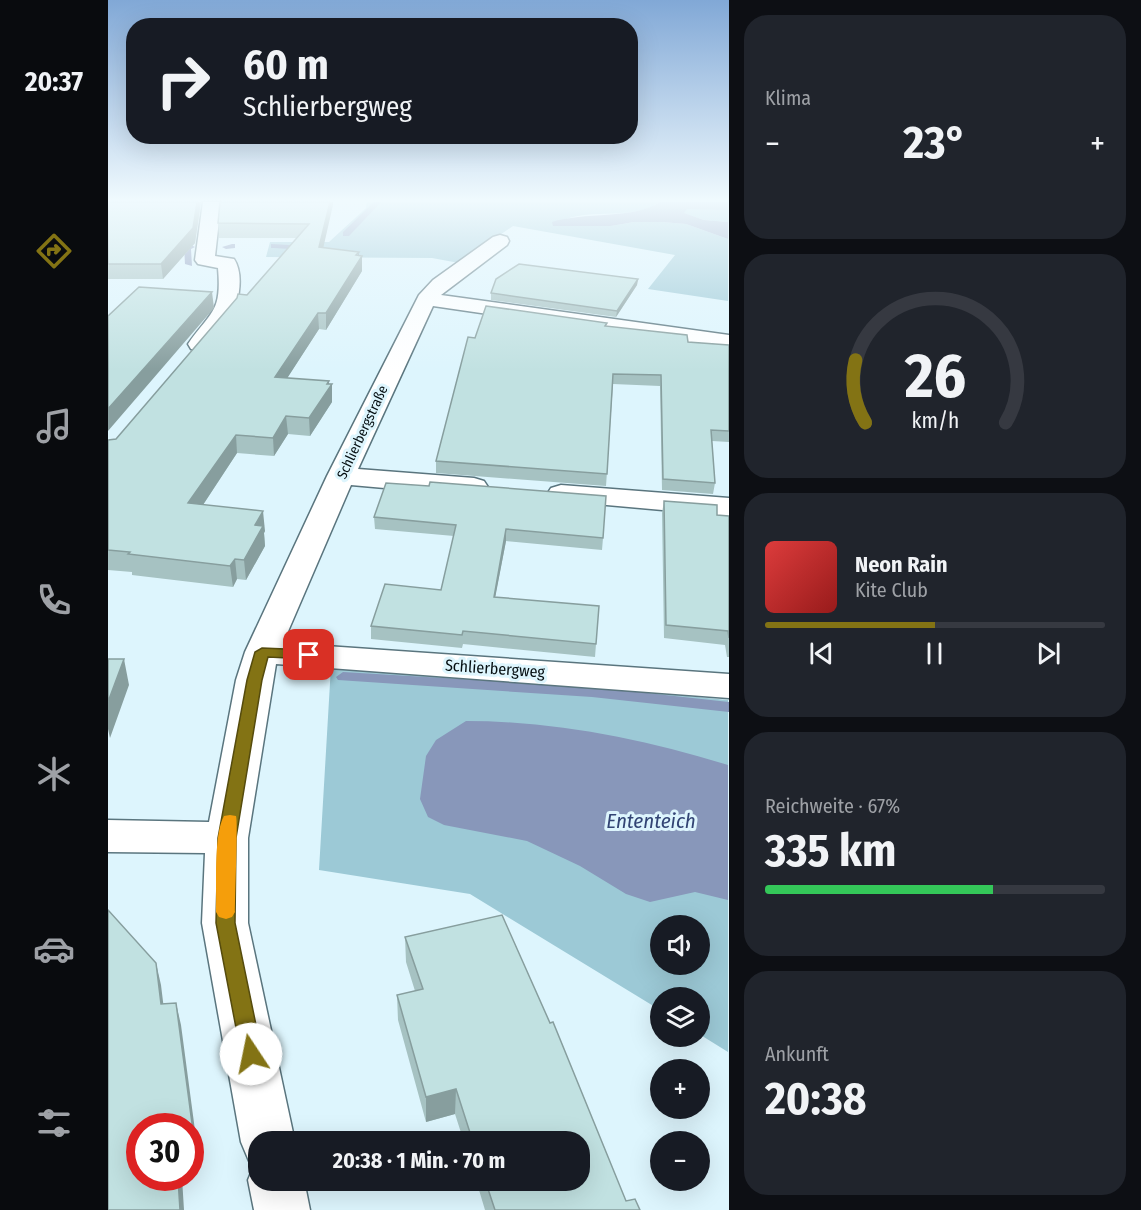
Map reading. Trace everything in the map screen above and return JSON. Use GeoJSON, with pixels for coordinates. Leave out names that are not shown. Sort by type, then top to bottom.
{"type":"FeatureCollection","features":[{"type":"Feature","properties":{"kind":"street"},"geometry":{"type":"LineString","coordinates":[[182,364],[229,306],[231,292],[227,263],[205,258]]}},
{"type":"Feature","properties":{"kind":"street","name":"Schlierbergstraße"},"geometry":{"type":"LineString","coordinates":[[266,1131],[225,923],[227,838],[254,680],[262,652],[341,476],[426,299],[440,284],[476,258]]}},
{"type":"Feature","properties":{"kind":"street"},"geometry":{"type":"LineString","coordinates":[[426,299],[729,342]]}},
{"type":"Feature","properties":{"kind":"street"},"geometry":{"type":"LineString","coordinates":[[341,476],[505,489]]}},
{"type":"Feature","properties":{"kind":"street"},"geometry":{"type":"LineString","coordinates":[[540,492],[729,507]]}},
{"type":"Feature","properties":{"kind":"street","name":"Schlierbergweg"},"geometry":{"type":"LineString","coordinates":[[262,652],[729,686]]}},
{"type":"Feature","properties":{"kind":"street"},"geometry":{"type":"LineString","coordinates":[[108,836],[227,838]]}},
{"type":"Feature","properties":{"kind":"street"},"geometry":{"type":"LineString","coordinates":[[278,1191],[282,1210]]}},
{"type":"Feature","properties":{"kind":"shaded area"},"geometry":{"type":"Polygon","coordinates":[[[435,258],[466,258],[459,263],[435,258]]]}},
{"type":"Feature","properties":{"kind":"shaded area"},"geometry":{"type":"Polygon","coordinates":[[[672,258],[728,258],[728,301],[648,289],[672,258]]]}},
{"type":"Feature","properties":{"kind":"shaded area"},"geometry":{"type":"Polygon","coordinates":[[[331,666],[466,675],[728,700],[728,1052],[710,1041],[710,987],[650,987],[650,1004],[470,894],[319,870],[331,666]]]}},
{"type":"Feature","properties":{"kind":"water","name":"Ententeich"},"geometry":{"type":"Polygon","coordinates":[[[466,721],[533,724],[599,733],[664,747],[728,765],[728,900],[695,892],[650,902],[626,894],[580,866],[527,841],[444,825],[428,817],[420,799],[426,756],[436,740],[466,721]]]}},
{"type":"Feature","properties":{"kind":"building"},"geometry":{"type":"Polygon","coordinates":[[[108,258],[166,258],[161,264],[108,264],[108,258]]]}},
{"type":"Feature","properties":{"kind":"building"},"geometry":{"type":"Polygon","coordinates":[[[279,258],[360,258],[326,313],[318,313],[275,377],[329,381],[327,384],[332,384],[309,418],[286,416],[273,438],[236,435],[188,503],[263,511],[255,525],[263,526],[244,560],[235,559],[230,566],[108,550],[108,440],[116,439],[237,298],[238,294],[247,295],[279,258]]]}},
{"type":"Feature","properties":{"kind":"building"},"geometry":{"type":"Polygon","coordinates":[[[519,264],[638,279],[617,311],[491,293],[496,279],[519,264]]]}},
{"type":"Feature","properties":{"kind":"building"},"geometry":{"type":"Polygon","coordinates":[[[139,287],[212,292],[108,409],[108,316],[139,287]]]}},
{"type":"Feature","properties":{"kind":"building"},"geometry":{"type":"Polygon","coordinates":[[[486,306],[607,323],[605,326],[687,335],[688,342],[729,345],[729,431],[711,430],[715,483],[663,479],[661,375],[613,374],[607,474],[436,461],[468,337],[475,338],[486,306]]]}},
{"type":"Feature","properties":{"kind":"building"},"geometry":{"type":"Polygon","coordinates":[[[430,482],[606,496],[603,538],[506,529],[494,597],[599,606],[596,644],[463,631],[462,635],[371,626],[385,584],[441,590],[456,525],[374,517],[386,483],[429,486],[430,482]]]}},
{"type":"Feature","properties":{"kind":"building"},"geometry":{"type":"Polygon","coordinates":[[[664,501],[717,505],[717,515],[729,516],[729,638],[728,631],[666,625],[664,501]]]}},
{"type":"Feature","properties":{"kind":"building"},"geometry":{"type":"Polygon","coordinates":[[[108,659],[124,659],[108,702],[108,659]]]}},
{"type":"Feature","properties":{"kind":"building"},"geometry":{"type":"Polygon","coordinates":[[[108,910],[156,963],[161,1004],[176,1003],[191,1113],[126,1113],[126,1191],[179,1191],[180,1210],[108,1210],[108,910]]]}},
{"type":"Feature","properties":{"kind":"building"},"geometry":{"type":"Polygon","coordinates":[[[502,915],[550,1023],[553,1022],[626,1201],[635,1199],[640,1210],[495,1210],[489,1191],[590,1191],[590,1131],[469,1131],[456,1089],[426,1097],[397,995],[423,989],[405,937],[502,915]]]}},
{"type":"Feature","properties":{"kind":"waterway"},"geometry":{"type":"LineString","coordinates":[[188,258],[189,264]]}},
{"type":"Feature","properties":{"kind":"waterway"},"geometry":{"type":"LineString","coordinates":[[343,677],[592,692],[729,707]]}},
{"type":"Feature","properties":{"kind":"slow traffic"},"geometry":{"type":"LineString","coordinates":[[226,912],[227,838],[230,821]]}},
{"type":"Feature","properties":{"kind":"route"},"geometry":{"type":"LineString","coordinates":[[251,1054],[225,923],[227,838],[254,680],[262,652],[309,655]]}}]}
